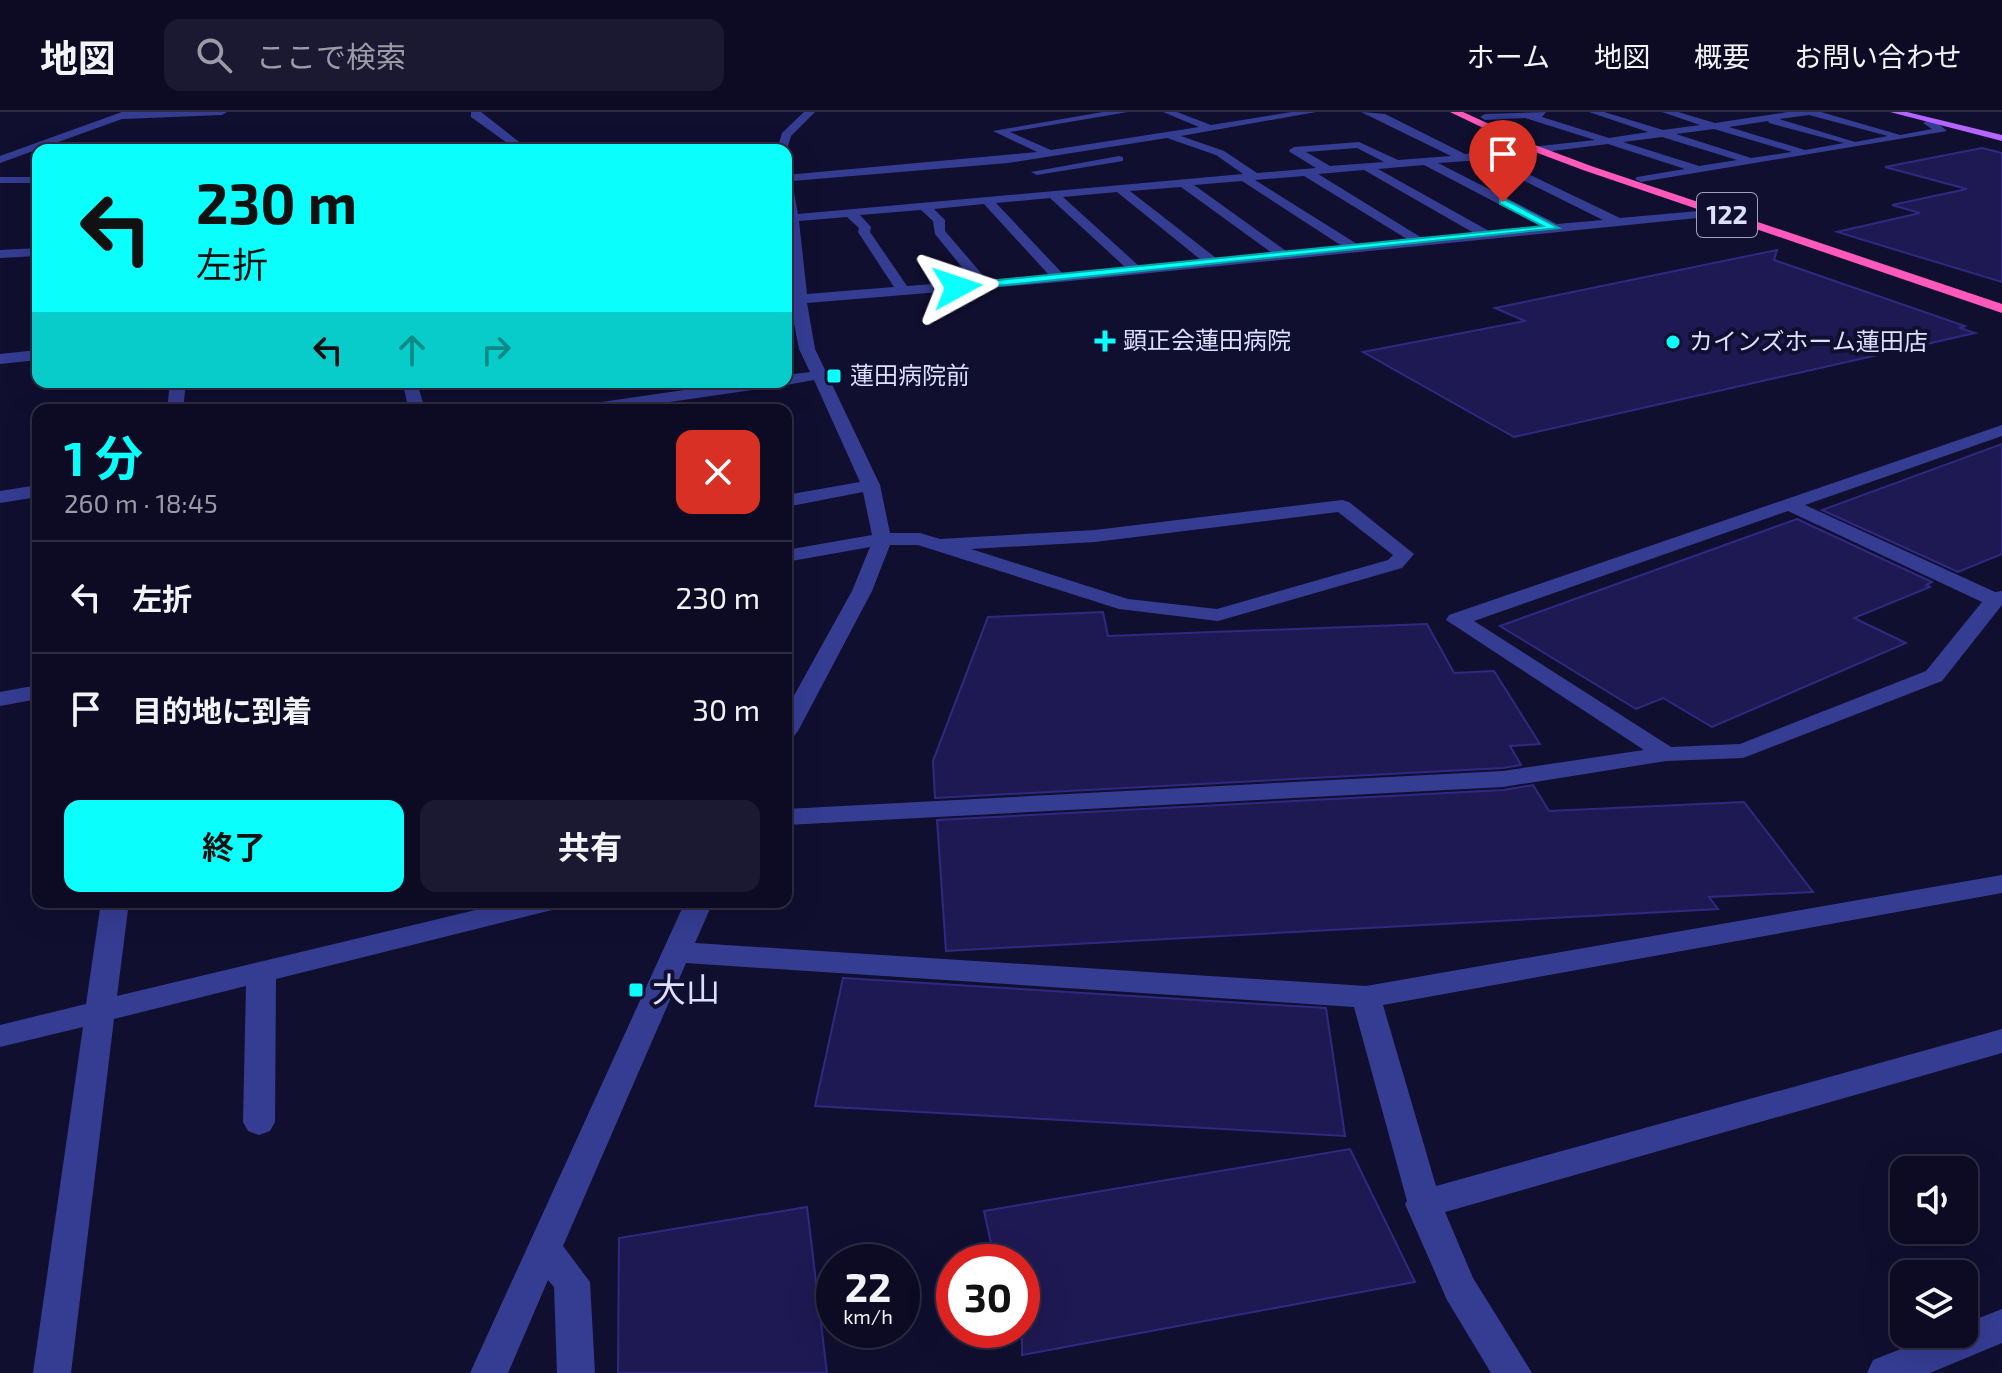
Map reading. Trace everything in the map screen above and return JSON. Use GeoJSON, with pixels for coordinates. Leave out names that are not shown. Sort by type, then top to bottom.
{"type":"FeatureCollection","features":[{"type":"Feature","properties":{"kind":"highway","name":"122"},"geometry":{"type":"LineString","coordinates":[[1455,112],[1541,151],[2002,309]]}},
{"type":"Feature","properties":{"kind":"highway","name":"122"},"geometry":{"type":"LineString","coordinates":[[1490,115],[1557,149],[2002,298]]}},
{"type":"Feature","properties":{"kind":"main road"},"geometry":{"type":"LineString","coordinates":[[1895,112],[2002,138]]}},
{"type":"Feature","properties":{"kind":"street"},"geometry":{"type":"LineString","coordinates":[[476,112],[475,115],[516,144]]}},
{"type":"Feature","properties":{"kind":"street"},"geometry":{"type":"LineString","coordinates":[[784,144],[786,135],[810,112]]}},
{"type":"Feature","properties":{"kind":"street"},"geometry":{"type":"LineString","coordinates":[[1078,166],[998,131],[1123,112]]}},
{"type":"Feature","properties":{"kind":"street"},"geometry":{"type":"LineString","coordinates":[[1166,116],[1211,112]]}},
{"type":"Feature","properties":{"kind":"street"},"geometry":{"type":"LineString","coordinates":[[792,189],[904,168],[1008,160],[1311,112]]}},
{"type":"Feature","properties":{"kind":"street"},"geometry":{"type":"LineString","coordinates":[[1366,112],[1381,116],[1464,158]]}},
{"type":"Feature","properties":{"kind":"street"},"geometry":{"type":"LineString","coordinates":[[1490,115],[1562,112]]}},
{"type":"Feature","properties":{"kind":"street"},"geometry":{"type":"LineString","coordinates":[[1594,112],[1753,162]]}},
{"type":"Feature","properties":{"kind":"street"},"geometry":{"type":"LineString","coordinates":[[1667,112],[1807,153]]}},
{"type":"Feature","properties":{"kind":"street"},"geometry":{"type":"LineString","coordinates":[[1740,112],[1860,145]]}},
{"type":"Feature","properties":{"kind":"street"},"geometry":{"type":"LineString","coordinates":[[792,218],[1484,157],[1809,112],[1905,137]]}},
{"type":"Feature","properties":{"kind":"street"},"geometry":{"type":"LineString","coordinates":[[44,144],[126,114],[220,113]]}},
{"type":"Feature","properties":{"kind":"street"},"geometry":{"type":"LineString","coordinates":[[211,127],[220,113]]}},
{"type":"Feature","properties":{"kind":"street"},"geometry":{"type":"LineString","coordinates":[[1526,115],[1700,170]]}},
{"type":"Feature","properties":{"kind":"street"},"geometry":{"type":"LineString","coordinates":[[1180,117],[1210,128]]}},
{"type":"Feature","properties":{"kind":"street"},"geometry":{"type":"LineString","coordinates":[[1641,179],[1942,131],[1928,123],[1932,121]]}},
{"type":"Feature","properties":{"kind":"street"},"geometry":{"type":"LineString","coordinates":[[1169,135],[1220,153],[1248,176],[1354,248]]}},
{"type":"Feature","properties":{"kind":"street"},"geometry":{"type":"LineString","coordinates":[[998,144],[1038,139]]}},
{"type":"Feature","properties":{"kind":"street"},"geometry":{"type":"LineString","coordinates":[[1328,170],[1294,150],[1359,145],[1397,164]]}},
{"type":"Feature","properties":{"kind":"street"},"geometry":{"type":"LineString","coordinates":[[1167,151],[1197,146]]}},
{"type":"Feature","properties":{"kind":"street"},"geometry":{"type":"LineString","coordinates":[[0,157],[32,148]]}},
{"type":"Feature","properties":{"kind":"street"},"geometry":{"type":"LineString","coordinates":[[893,154],[917,183]]}},
{"type":"Feature","properties":{"kind":"street"},"geometry":{"type":"LineString","coordinates":[[1026,174],[1137,156]]}},
{"type":"Feature","properties":{"kind":"street"},"geometry":{"type":"LineString","coordinates":[[1484,157],[1619,222]]}},
{"type":"Feature","properties":{"kind":"street"},"geometry":{"type":"LineString","coordinates":[[1427,162],[1554,228]]}},
{"type":"Feature","properties":{"kind":"street"},"geometry":{"type":"LineString","coordinates":[[1366,167],[1487,235]]}},
{"type":"Feature","properties":{"kind":"street"},"geometry":{"type":"LineString","coordinates":[[1306,172],[1420,242]]}},
{"type":"Feature","properties":{"kind":"street"},"geometry":{"type":"LineString","coordinates":[[0,180],[32,180]]}},
{"type":"Feature","properties":{"kind":"street"},"geometry":{"type":"LineString","coordinates":[[1182,182],[1283,255]]}},
{"type":"Feature","properties":{"kind":"street"},"geometry":{"type":"LineString","coordinates":[[1119,188],[1212,262]]}},
{"type":"Feature","properties":{"kind":"street"},"geometry":{"type":"LineString","coordinates":[[1052,194],[1136,270]]}},
{"type":"Feature","properties":{"kind":"street"},"geometry":{"type":"LineString","coordinates":[[986,200],[1060,278]]}},
{"type":"Feature","properties":{"kind":"street"},"geometry":{"type":"LineString","coordinates":[[924,206],[939,220],[939,231],[984,285]]}},
{"type":"Feature","properties":{"kind":"street"},"geometry":{"type":"LineString","coordinates":[[799,299],[1060,278],[1717,212]]}},
{"type":"Feature","properties":{"kind":"street"},"geometry":{"type":"LineString","coordinates":[[850,213],[865,227],[864,232],[904,292]]}},
{"type":"Feature","properties":{"kind":"street"},"geometry":{"type":"LineString","coordinates":[[0,254],[32,252]]}},
{"type":"Feature","properties":{"kind":"street"},"geometry":{"type":"LineString","coordinates":[[792,261],[807,349],[871,485],[882,539],[862,591],[792,720]]}},
{"type":"Feature","properties":{"kind":"street"},"geometry":{"type":"LineString","coordinates":[[0,359],[32,356]]}},
{"type":"Feature","properties":{"kind":"street"},"geometry":{"type":"LineString","coordinates":[[792,379],[818,375]]}},
{"type":"Feature","properties":{"kind":"street"},"geometry":{"type":"LineString","coordinates":[[622,404],[731,388]]}},
{"type":"Feature","properties":{"kind":"street"},"geometry":{"type":"LineString","coordinates":[[1666,754],[1457,620],[2002,430]]}},
{"type":"Feature","properties":{"kind":"street"},"geometry":{"type":"LineString","coordinates":[[792,500],[871,485]]}},
{"type":"Feature","properties":{"kind":"street"},"geometry":{"type":"LineString","coordinates":[[0,497],[32,492]]}},
{"type":"Feature","properties":{"kind":"street"},"geometry":{"type":"LineString","coordinates":[[792,817],[1503,779],[1666,754],[1743,751],[1934,676],[1998,599],[1788,504]]}},
{"type":"Feature","properties":{"kind":"street"},"geometry":{"type":"LineString","coordinates":[[792,555],[882,539],[920,539],[938,545],[1126,605],[1218,615],[1395,564],[1404,554],[1342,506],[1095,536],[938,545]]}},
{"type":"Feature","properties":{"kind":"street"},"geometry":{"type":"LineString","coordinates":[[0,699],[32,693]]}},
{"type":"Feature","properties":{"kind":"street"},"geometry":{"type":"LineString","coordinates":[[675,952],[1366,997],[2002,884]]}},
{"type":"Feature","properties":{"kind":"street"},"geometry":{"type":"LineString","coordinates":[[52,1373],[114,908]]}},
{"type":"Feature","properties":{"kind":"street"},"geometry":{"type":"LineString","coordinates":[[489,1373],[696,908]]}},
{"type":"Feature","properties":{"kind":"street"},"geometry":{"type":"LineString","coordinates":[[0,1036],[261,971],[488,909]]}},
{"type":"Feature","properties":{"kind":"street"},"geometry":{"type":"LineString","coordinates":[[259,1122],[261,971]]}},
{"type":"Feature","properties":{"kind":"street"},"geometry":{"type":"LineString","coordinates":[[1366,997],[1422,1204],[1487,1340],[1513,1373]]}},
{"type":"Feature","properties":{"kind":"street"},"geometry":{"type":"LineString","coordinates":[[1422,1204],[2002,1041]]}},
{"type":"Feature","properties":{"kind":"street"},"geometry":{"type":"LineString","coordinates":[[543,1247],[572,1282],[576,1373]]}},
{"type":"Feature","properties":{"kind":"street"},"geometry":{"type":"LineString","coordinates":[[1886,1373],[2002,1326]]}},
{"type":"Feature","properties":{"kind":"building"},"geometry":{"type":"Polygon","coordinates":[[[1982,148],[2002,153],[2002,282],[1837,232],[1920,213],[1892,205],[1967,189],[1885,167],[1982,148]]]}},
{"type":"Feature","properties":{"kind":"building","name":"カインズホーム蓮田店"},"geometry":{"type":"Polygon","coordinates":[[[1777,250],[1774,260],[1965,326],[1960,328],[1975,333],[1514,437],[1363,352],[1525,321],[1495,308],[1777,250]]]}},
{"type":"Feature","properties":{"kind":"building"},"geometry":{"type":"Polygon","coordinates":[[[2002,444],[2002,554],[1958,572],[1822,510],[2002,444]]]}},
{"type":"Feature","properties":{"kind":"building"},"geometry":{"type":"Polygon","coordinates":[[[1797,519],[1932,582],[1926,585],[1930,587],[1854,618],[1906,643],[1712,727],[1663,698],[1636,709],[1500,626],[1797,519]]]}},
{"type":"Feature","properties":{"kind":"building"},"geometry":{"type":"Polygon","coordinates":[[[1103,612],[1108,636],[1427,624],[1454,673],[1494,671],[1540,744],[1510,746],[1521,765],[1503,768],[935,798],[933,761],[988,617],[1103,612]]]}},
{"type":"Feature","properties":{"kind":"building"},"geometry":{"type":"Polygon","coordinates":[[[1533,785],[1549,811],[1744,802],[1813,892],[1709,897],[1718,909],[946,951],[937,820],[1503,790],[1533,785]]]}},
{"type":"Feature","properties":{"kind":"building"},"geometry":{"type":"Polygon","coordinates":[[[843,978],[1326,1008],[1345,1136],[815,1106],[843,978]]]}},
{"type":"Feature","properties":{"kind":"building"},"geometry":{"type":"Polygon","coordinates":[[[1350,1149],[1415,1282],[1022,1355],[1022,1348],[1040,1348],[1040,1244],[991,1244],[984,1211],[1350,1149]]]}},
{"type":"Feature","properties":{"kind":"building"},"geometry":{"type":"Polygon","coordinates":[[[807,1207],[816,1282],[816,1348],[824,1348],[827,1373],[618,1373],[619,1238],[807,1207]]]}},
{"type":"Feature","properties":{"kind":"place","name":"顕正会蓮田病院"},"geometry":{"type":"Point","coordinates":[1105,341]}},
{"type":"Feature","properties":{"kind":"place","name":"カインズホーム蓮田店"},"geometry":{"type":"Point","coordinates":[1673,342]}},
{"type":"Feature","properties":{"kind":"place","name":"蓮田病院前"},"geometry":{"type":"Point","coordinates":[834,376]}},
{"type":"Feature","properties":{"kind":"place","name":"大山"},"geometry":{"type":"Point","coordinates":[636,990]}},
{"type":"Feature","properties":{"kind":"route"},"geometry":{"type":"LineString","coordinates":[[957,287],[1554,228],[1503,202]]}}]}
